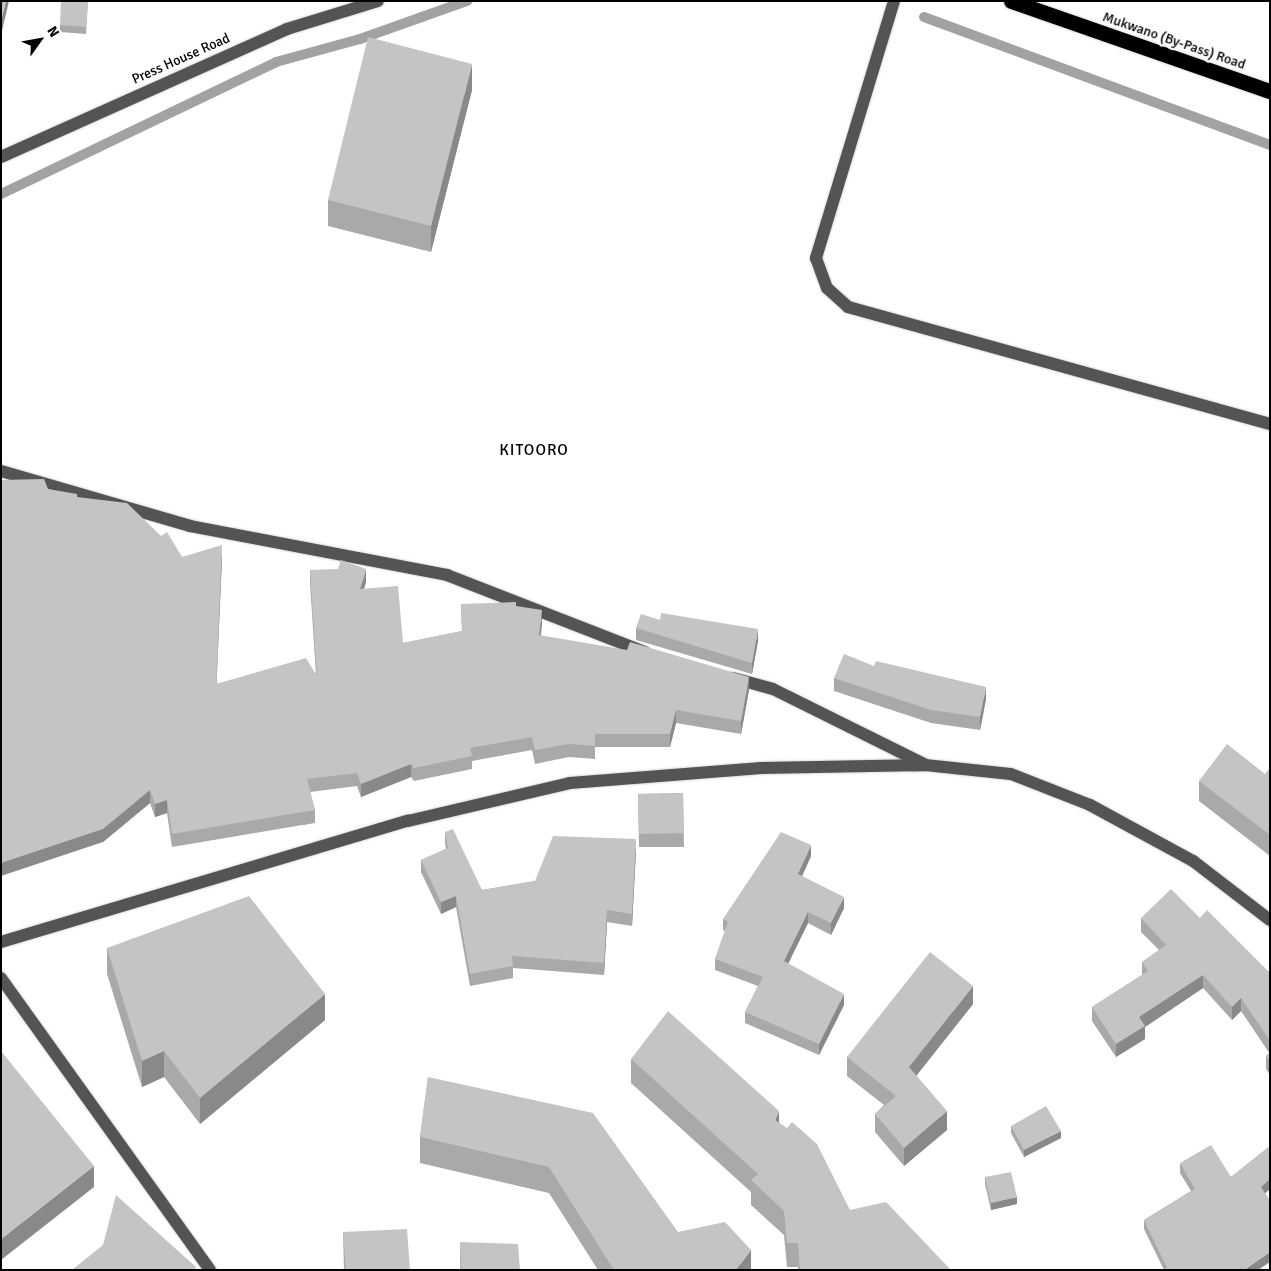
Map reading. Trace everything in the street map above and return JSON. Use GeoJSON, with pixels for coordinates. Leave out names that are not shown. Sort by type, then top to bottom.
{"type":"FeatureCollection","features":[{"type":"Feature","properties":{"kind":"highway","name":"Mukwano (By-Pass) Road"},"geometry":{"type":"LineString","coordinates":[[1011,1],[1270,92]]}},
{"type":"Feature","properties":{"kind":"street","name":"Press House Road"},"geometry":{"type":"LineString","coordinates":[[1,157],[287,29],[378,1]]}},
{"type":"Feature","properties":{"kind":"street"},"geometry":{"type":"LineString","coordinates":[[894,1],[816,258],[827,288],[848,307],[1270,424]]}},
{"type":"Feature","properties":{"kind":"street"},"geometry":{"type":"LineString","coordinates":[[1,471],[190,526],[447,576],[656,656]]}},
{"type":"Feature","properties":{"kind":"street"},"geometry":{"type":"LineString","coordinates":[[718,673],[773,689],[925,765]]}},
{"type":"Feature","properties":{"kind":"street"},"geometry":{"type":"LineString","coordinates":[[1,942],[408,822],[570,783],[761,768],[925,765],[1011,774],[1090,805],[1193,861],[1270,920]]}},
{"type":"Feature","properties":{"kind":"street"},"geometry":{"type":"LineString","coordinates":[[1,978],[210,1270]]}},
{"type":"Feature","properties":{"kind":"building"},"geometry":{"type":"Polygon","coordinates":[[[1,1],[6,1],[1,21],[1,1]]]}},
{"type":"Feature","properties":{"kind":"building"},"geometry":{"type":"Polygon","coordinates":[[[61,1],[88,1],[86,27],[60,25],[61,1]]]}},
{"type":"Feature","properties":{"kind":"building"},"geometry":{"type":"Polygon","coordinates":[[[368,37],[472,64],[431,226],[328,200],[368,37]]]}},
{"type":"Feature","properties":{"kind":"building"},"geometry":{"type":"Polygon","coordinates":[[[44,479],[48,489],[77,494],[77,497],[127,503],[161,536],[167,532],[182,557],[222,545],[216,684],[306,658],[317,676],[310,570],[338,569],[341,560],[366,569],[360,589],[398,586],[403,643],[462,631],[461,604],[516,602],[516,606],[542,610],[539,635],[627,650],[630,642],[749,677],[741,721],[676,710],[670,734],[595,734],[595,746],[569,744],[535,750],[532,737],[470,748],[472,756],[414,768],[411,764],[361,784],[357,773],[307,779],[315,810],[172,834],[167,800],[155,804],[150,790],[103,829],[1,863],[1,480],[44,479]]]}},
{"type":"Feature","properties":{"kind":"building"},"geometry":{"type":"Polygon","coordinates":[[[661,613],[758,629],[752,663],[636,628],[641,614],[660,620],[661,613]]]}},
{"type":"Feature","properties":{"kind":"building"},"geometry":{"type":"Polygon","coordinates":[[[844,654],[874,666],[876,661],[986,687],[980,717],[931,710],[834,678],[844,654]]]}},
{"type":"Feature","properties":{"kind":"building"},"geometry":{"type":"Polygon","coordinates":[[[1227,744],[1265,774],[1270,768],[1270,835],[1199,781],[1227,744]]]}},
{"type":"Feature","properties":{"kind":"building"},"geometry":{"type":"Polygon","coordinates":[[[683,793],[684,833],[639,834],[638,794],[683,793]]]}},
{"type":"Feature","properties":{"kind":"building"},"geometry":{"type":"Polygon","coordinates":[[[453,829],[482,890],[535,881],[553,836],[636,839],[632,914],[607,910],[604,963],[512,956],[513,966],[470,974],[456,896],[441,902],[421,860],[448,848],[445,832],[453,829]]]}},
{"type":"Feature","properties":{"kind":"building"},"geometry":{"type":"Polygon","coordinates":[[[781,832],[811,845],[798,874],[844,897],[831,923],[808,912],[784,961],[844,994],[819,1044],[745,1012],[763,977],[715,959],[728,922],[723,919],[781,832]]]}},
{"type":"Feature","properties":{"kind":"building"},"geometry":{"type":"Polygon","coordinates":[[[1171,889],[1200,918],[1207,910],[1270,973],[1270,1041],[1241,998],[1232,1007],[1203,975],[1139,1017],[1145,1026],[1116,1044],[1092,1007],[1148,971],[1142,962],[1166,945],[1141,918],[1171,889]]]}},
{"type":"Feature","properties":{"kind":"building"},"geometry":{"type":"Polygon","coordinates":[[[249,896],[325,994],[200,1098],[164,1051],[142,1061],[107,948],[249,896]]]}},
{"type":"Feature","properties":{"kind":"building"},"geometry":{"type":"Polygon","coordinates":[[[930,952],[973,986],[909,1067],[947,1111],[904,1148],[875,1114],[896,1096],[847,1057],[930,952]]]}},
{"type":"Feature","properties":{"kind":"building"},"geometry":{"type":"Polygon","coordinates":[[[668,1011],[779,1111],[775,1120],[787,1128],[792,1122],[817,1144],[850,1210],[886,1202],[951,1270],[800,1270],[798,1243],[787,1243],[784,1211],[751,1180],[758,1174],[631,1059],[668,1011]]]}},
{"type":"Feature","properties":{"kind":"building"},"geometry":{"type":"Polygon","coordinates":[[[1,1051],[94,1166],[1,1239],[1,1051]]]}},
{"type":"Feature","properties":{"kind":"building"},"geometry":{"type":"Polygon","coordinates":[[[1270,1054],[1270,1062],[1266,1055],[1270,1054]]]}},
{"type":"Feature","properties":{"kind":"building"},"geometry":{"type":"Polygon","coordinates":[[[428,1077],[593,1113],[678,1232],[725,1222],[751,1250],[736,1270],[614,1270],[549,1167],[420,1137],[428,1077]]]}},
{"type":"Feature","properties":{"kind":"building"},"geometry":{"type":"Polygon","coordinates":[[[1046,1106],[1061,1131],[1024,1150],[1011,1126],[1046,1106]]]}},
{"type":"Feature","properties":{"kind":"building"},"geometry":{"type":"Polygon","coordinates":[[[1211,1145],[1231,1177],[1270,1146],[1270,1179],[1261,1187],[1270,1201],[1270,1252],[1244,1270],[1164,1270],[1167,1268],[1144,1220],[1195,1189],[1180,1163],[1211,1145]]]}},
{"type":"Feature","properties":{"kind":"building"},"geometry":{"type":"Polygon","coordinates":[[[1011,1172],[1017,1197],[991,1203],[985,1177],[1011,1172]]]}},
{"type":"Feature","properties":{"kind":"building"},"geometry":{"type":"Polygon","coordinates":[[[116,1195],[196,1267],[195,1270],[72,1270],[103,1245],[116,1195]]]}},
{"type":"Feature","properties":{"kind":"building"},"geometry":{"type":"Polygon","coordinates":[[[407,1229],[410,1270],[346,1270],[343,1232],[407,1229]]]}},
{"type":"Feature","properties":{"kind":"building"},"geometry":{"type":"Polygon","coordinates":[[[460,1242],[518,1244],[520,1270],[461,1270],[460,1242]]]}},
{"type":"Feature","properties":{"kind":"waterway"},"geometry":{"type":"LineString","coordinates":[[1,194],[276,62],[360,39],[467,1]]}},
{"type":"Feature","properties":{"kind":"waterway"},"geometry":{"type":"LineString","coordinates":[[924,17],[1270,145]]}},
{"type":"Feature","properties":{"kind":"district","name":"KITOORO"},"geometry":{"type":"Point","coordinates":[534,450]}}]}
